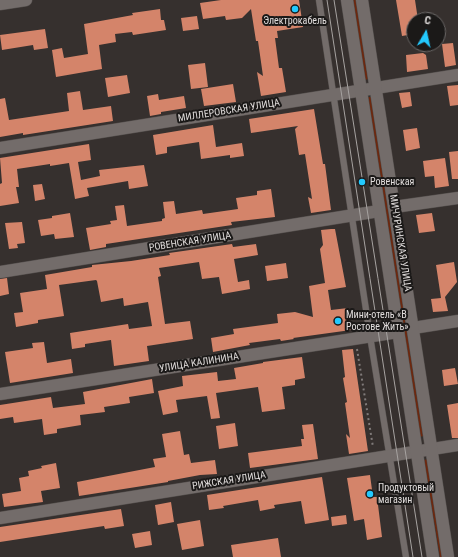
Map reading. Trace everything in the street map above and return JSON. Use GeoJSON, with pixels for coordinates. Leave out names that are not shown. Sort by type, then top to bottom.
{"type":"FeatureCollection","features":[{"type":"Feature","properties":{"kind":"street"},"geometry":{"type":"LineString","coordinates":[[0,4],[26,0]]}},
{"type":"Feature","properties":{"kind":"street","name":"МИЧУРИНСКАЯ УЛИЦА"},"geometry":{"type":"LineString","coordinates":[[347,0],[433,557]]}},
{"type":"Feature","properties":{"kind":"street","name":"МИЧУРИНСКАЯ УЛИЦА"},"geometry":{"type":"LineString","coordinates":[[362,0],[448,557]]}},
{"type":"Feature","properties":{"kind":"street","name":"МИЛЛЕРОВСКАЯ УЛИЦА"},"geometry":{"type":"LineString","coordinates":[[0,148],[458,75]]}},
{"type":"Feature","properties":{"kind":"street"},"geometry":{"type":"LineString","coordinates":[[394,208],[458,198]]}},
{"type":"Feature","properties":{"kind":"street","name":"РОВЕНСКАЯ УЛИЦА"},"geometry":{"type":"LineString","coordinates":[[0,272],[379,211]]}},
{"type":"Feature","properties":{"kind":"street"},"geometry":{"type":"LineString","coordinates":[[413,328],[458,321]]}},
{"type":"Feature","properties":{"kind":"street","name":"УЛИЦА КАЛИНИНА"},"geometry":{"type":"LineString","coordinates":[[0,394],[398,332]]}},
{"type":"Feature","properties":{"kind":"street","name":"РИЖСКАЯ УЛИЦА"},"geometry":{"type":"LineString","coordinates":[[0,518],[458,445]]}},
{"type":"Feature","properties":{"kind":"lane"},"geometry":{"type":"LineString","coordinates":[[319,0],[370,336],[406,557]]}},
{"type":"Feature","properties":{"kind":"path"},"geometry":{"type":"LineString","coordinates":[[356,338],[374,458]]}},
{"type":"Feature","properties":{"kind":"shaded area"},"geometry":{"type":"Polygon","coordinates":[[[353,0],[356,0],[368,79],[365,80],[353,0]]]}},
{"type":"Feature","properties":{"kind":"shaded area"},"geometry":{"type":"Polygon","coordinates":[[[368,97],[371,97],[423,436],[420,437],[368,97]]]}},
{"type":"Feature","properties":{"kind":"shaded area"},"geometry":{"type":"Polygon","coordinates":[[[428,459],[443,557],[440,557],[424,460],[428,459]]]}},
{"type":"Feature","properties":{"kind":"building"},"geometry":{"type":"Polygon","coordinates":[[[221,0],[299,0],[303,27],[277,31],[278,38],[275,38],[279,68],[282,68],[286,92],[261,96],[257,72],[263,76],[258,41],[256,41],[251,9],[242,18],[226,20],[225,16],[203,19],[200,3],[221,0]]]}},
{"type":"Feature","properties":{"kind":"building"},"geometry":{"type":"Polygon","coordinates":[[[396,0],[415,0],[417,12],[406,12],[406,35],[402,36],[396,0]]]}},
{"type":"Feature","properties":{"kind":"building"},"geometry":{"type":"Polygon","coordinates":[[[160,9],[161,20],[164,20],[166,30],[133,35],[132,32],[115,34],[116,42],[99,45],[102,69],[56,77],[52,50],[62,48],[64,58],[88,54],[84,24],[133,15],[132,13],[160,9]]]}},
{"type":"Feature","properties":{"kind":"building"},"geometry":{"type":"Polygon","coordinates":[[[197,16],[199,29],[183,31],[181,18],[197,16]]]}},
{"type":"Feature","properties":{"kind":"building"},"geometry":{"type":"Polygon","coordinates":[[[45,29],[48,48],[34,50],[33,45],[2,50],[0,35],[45,29]]]}},
{"type":"Feature","properties":{"kind":"building"},"geometry":{"type":"Polygon","coordinates":[[[453,43],[456,65],[445,67],[443,52],[446,52],[446,44],[453,43]]]}},
{"type":"Feature","properties":{"kind":"building"},"geometry":{"type":"Polygon","coordinates":[[[423,53],[426,55],[428,69],[407,72],[406,55],[423,53]]]}},
{"type":"Feature","properties":{"kind":"building"},"geometry":{"type":"Polygon","coordinates":[[[205,63],[208,87],[191,89],[188,65],[205,63]]]}},
{"type":"Feature","properties":{"kind":"building"},"geometry":{"type":"Polygon","coordinates":[[[127,75],[130,93],[108,97],[105,78],[127,75]]]}},
{"type":"Feature","properties":{"kind":"building"},"geometry":{"type":"Polygon","coordinates":[[[233,84],[236,102],[204,106],[201,89],[233,84]]]}},
{"type":"Feature","properties":{"kind":"building"},"geometry":{"type":"Polygon","coordinates":[[[458,85],[458,105],[450,106],[447,86],[458,85]]]}},
{"type":"Feature","properties":{"kind":"building"},"geometry":{"type":"Polygon","coordinates":[[[80,91],[83,110],[111,106],[113,121],[23,135],[23,133],[0,137],[0,99],[5,98],[9,120],[69,111],[67,93],[80,91]]]}},
{"type":"Feature","properties":{"kind":"building"},"geometry":{"type":"Polygon","coordinates":[[[410,92],[412,106],[402,108],[399,93],[410,92]]]}},
{"type":"Feature","properties":{"kind":"building"},"geometry":{"type":"Polygon","coordinates":[[[158,94],[159,100],[184,96],[186,108],[161,112],[161,114],[150,116],[147,96],[158,94]]]}},
{"type":"Feature","properties":{"kind":"building"},"geometry":{"type":"Polygon","coordinates":[[[314,109],[323,164],[325,164],[331,210],[311,213],[308,197],[312,199],[305,154],[299,155],[295,129],[298,126],[251,133],[249,119],[314,109]]]}},
{"type":"Feature","properties":{"kind":"building"},"geometry":{"type":"Polygon","coordinates":[[[213,125],[216,147],[242,143],[244,156],[230,158],[230,155],[201,159],[199,142],[167,147],[167,153],[156,155],[153,135],[213,125]]]}},
{"type":"Feature","properties":{"kind":"building"},"geometry":{"type":"Polygon","coordinates":[[[417,128],[420,148],[406,151],[403,130],[417,128]]]}},
{"type":"Feature","properties":{"kind":"building"},"geometry":{"type":"Polygon","coordinates":[[[89,144],[91,160],[78,162],[81,180],[100,176],[99,170],[144,165],[148,186],[129,189],[128,181],[87,188],[89,196],[75,199],[69,163],[50,166],[50,164],[17,169],[19,187],[16,187],[19,203],[0,206],[0,184],[2,183],[0,158],[89,144]]]}},
{"type":"Feature","properties":{"kind":"building"},"geometry":{"type":"Polygon","coordinates":[[[458,151],[458,179],[452,179],[449,152],[458,151]]]}},
{"type":"Feature","properties":{"kind":"building"},"geometry":{"type":"Polygon","coordinates":[[[445,158],[449,186],[435,188],[434,176],[425,177],[423,161],[445,158]]]}},
{"type":"Feature","properties":{"kind":"building"},"geometry":{"type":"Polygon","coordinates":[[[42,184],[45,199],[35,201],[33,185],[42,184]]]}},
{"type":"Feature","properties":{"kind":"building"},"geometry":{"type":"Polygon","coordinates":[[[271,189],[275,217],[231,222],[232,225],[106,244],[106,247],[90,250],[86,228],[111,224],[110,221],[117,220],[115,206],[124,205],[127,226],[162,221],[162,219],[165,218],[163,202],[174,201],[176,214],[202,210],[203,214],[238,209],[236,198],[257,195],[257,191],[271,189]]]}},
{"type":"Feature","properties":{"kind":"building"},"geometry":{"type":"Polygon","coordinates":[[[70,213],[74,237],[55,239],[54,234],[41,236],[38,220],[70,213]]]}},
{"type":"Feature","properties":{"kind":"building"},"geometry":{"type":"Polygon","coordinates":[[[432,213],[435,231],[419,233],[416,215],[432,213]]]}},
{"type":"Feature","properties":{"kind":"building"},"geometry":{"type":"Polygon","coordinates":[[[22,222],[25,243],[17,244],[18,248],[9,249],[5,223],[22,222]]]}},
{"type":"Feature","properties":{"kind":"building"},"geometry":{"type":"Polygon","coordinates":[[[335,229],[346,287],[328,290],[331,310],[348,308],[351,330],[281,341],[280,339],[249,343],[250,345],[213,352],[211,338],[234,334],[233,329],[278,323],[277,314],[295,312],[313,317],[309,286],[325,283],[320,249],[323,245],[321,230],[335,229]]]}},
{"type":"Feature","properties":{"kind":"building"},"geometry":{"type":"Polygon","coordinates":[[[232,244],[233,247],[256,244],[258,255],[234,259],[238,282],[249,280],[250,289],[222,294],[219,277],[202,279],[199,262],[159,268],[161,276],[158,277],[165,324],[190,321],[193,339],[147,346],[149,361],[114,366],[111,340],[85,344],[85,347],[72,349],[70,333],[128,324],[129,329],[152,326],[148,302],[124,306],[123,298],[101,302],[96,280],[59,285],[64,316],[38,320],[38,323],[16,327],[14,313],[23,312],[20,293],[47,289],[45,275],[92,267],[92,265],[131,261],[170,255],[169,253],[232,244]]]}},
{"type":"Feature","properties":{"kind":"building"},"geometry":{"type":"Polygon","coordinates":[[[454,262],[457,282],[445,297],[448,311],[433,312],[431,299],[441,298],[436,265],[454,262]]]}},
{"type":"Feature","properties":{"kind":"building"},"geometry":{"type":"Polygon","coordinates":[[[286,263],[288,278],[267,281],[265,266],[286,263]]]}},
{"type":"Feature","properties":{"kind":"building"},"geometry":{"type":"Polygon","coordinates":[[[7,278],[9,294],[0,296],[0,279],[7,278]]]}},
{"type":"Feature","properties":{"kind":"building"},"geometry":{"type":"Polygon","coordinates":[[[44,342],[47,363],[71,359],[73,373],[10,383],[5,352],[33,348],[32,343],[44,342]]]}},
{"type":"Feature","properties":{"kind":"building"},"geometry":{"type":"Polygon","coordinates":[[[353,349],[368,451],[349,454],[346,434],[350,438],[345,403],[347,402],[343,378],[345,377],[342,350],[353,349]]]}},
{"type":"Feature","properties":{"kind":"building"},"geometry":{"type":"Polygon","coordinates":[[[302,357],[305,378],[295,380],[295,385],[282,387],[285,409],[262,412],[258,387],[216,393],[220,418],[211,419],[207,396],[176,400],[178,412],[163,415],[158,391],[183,386],[182,376],[217,372],[218,381],[236,379],[234,368],[263,362],[302,357]]]}},
{"type":"Feature","properties":{"kind":"building"},"geometry":{"type":"Polygon","coordinates":[[[455,368],[458,384],[444,386],[442,370],[455,368]]]}},
{"type":"Feature","properties":{"kind":"building"},"geometry":{"type":"Polygon","coordinates":[[[152,379],[154,393],[129,397],[130,403],[104,407],[105,412],[80,415],[81,425],[57,429],[57,433],[44,435],[42,419],[14,423],[13,417],[0,419],[0,405],[51,397],[53,408],[85,404],[83,392],[152,379]]]}},
{"type":"Feature","properties":{"kind":"building"},"geometry":{"type":"Polygon","coordinates":[[[458,403],[458,438],[452,438],[447,405],[458,403]]]}},
{"type":"Feature","properties":{"kind":"building"},"geometry":{"type":"Polygon","coordinates":[[[235,423],[238,446],[219,449],[216,426],[235,423]]]}},
{"type":"Feature","properties":{"kind":"building"},"geometry":{"type":"Polygon","coordinates":[[[313,424],[318,459],[250,468],[248,453],[302,446],[301,439],[304,439],[302,425],[313,424]]]}},
{"type":"Feature","properties":{"kind":"building"},"geometry":{"type":"Polygon","coordinates":[[[180,431],[184,455],[189,454],[191,463],[215,460],[217,474],[200,475],[168,482],[79,496],[77,482],[155,467],[153,459],[166,457],[162,434],[180,431]]]}},
{"type":"Feature","properties":{"kind":"building"},"geometry":{"type":"Polygon","coordinates":[[[56,463],[60,488],[41,491],[43,502],[4,507],[2,494],[21,491],[19,478],[29,476],[28,471],[42,468],[41,466],[56,463]]]}},
{"type":"Feature","properties":{"kind":"building"},"geometry":{"type":"Polygon","coordinates":[[[370,475],[373,497],[377,497],[382,537],[367,540],[364,519],[354,521],[347,478],[370,475]]]}},
{"type":"Feature","properties":{"kind":"building"},"geometry":{"type":"Polygon","coordinates":[[[322,477],[329,520],[305,524],[301,501],[274,505],[275,508],[260,511],[258,500],[209,510],[207,495],[322,477]]]}},
{"type":"Feature","properties":{"kind":"building"},"geometry":{"type":"Polygon","coordinates":[[[171,502],[174,522],[158,525],[155,505],[171,502]]]}},
{"type":"Feature","properties":{"kind":"building"},"geometry":{"type":"Polygon","coordinates":[[[121,509],[124,526],[105,529],[104,526],[0,542],[0,527],[121,509]]]}},
{"type":"Feature","properties":{"kind":"building"},"geometry":{"type":"Polygon","coordinates":[[[346,515],[347,524],[332,526],[331,517],[346,515]]]}},
{"type":"Feature","properties":{"kind":"building"},"geometry":{"type":"Polygon","coordinates":[[[200,520],[204,546],[182,550],[177,524],[200,520]]]}},
{"type":"Feature","properties":{"kind":"building"},"geometry":{"type":"Polygon","coordinates":[[[150,531],[152,545],[135,548],[132,534],[150,531]]]}},
{"type":"Feature","properties":{"kind":"building"},"geometry":{"type":"Polygon","coordinates":[[[278,538],[281,557],[233,557],[231,545],[278,538]]]}},
{"type":"Feature","properties":{"kind":"tram line"},"geometry":{"type":"LineString","coordinates":[[327,0],[413,557]]}},
{"type":"Feature","properties":{"kind":"tram line"},"geometry":{"type":"LineString","coordinates":[[334,0],[422,557]]}},
{"type":"Feature","properties":{"kind":"place","name":"Электрокабель"},"geometry":{"type":"Point","coordinates":[295,9]}},
{"type":"Feature","properties":{"kind":"place","name":"Ровенская"},"geometry":{"type":"Point","coordinates":[362,182]}},
{"type":"Feature","properties":{"kind":"place","name":"Мини-отель «В Ростове Жить»"},"geometry":{"type":"Point","coordinates":[338,321]}},
{"type":"Feature","properties":{"kind":"place","name":"Продуктовый магазин"},"geometry":{"type":"Point","coordinates":[370,494]}}]}
